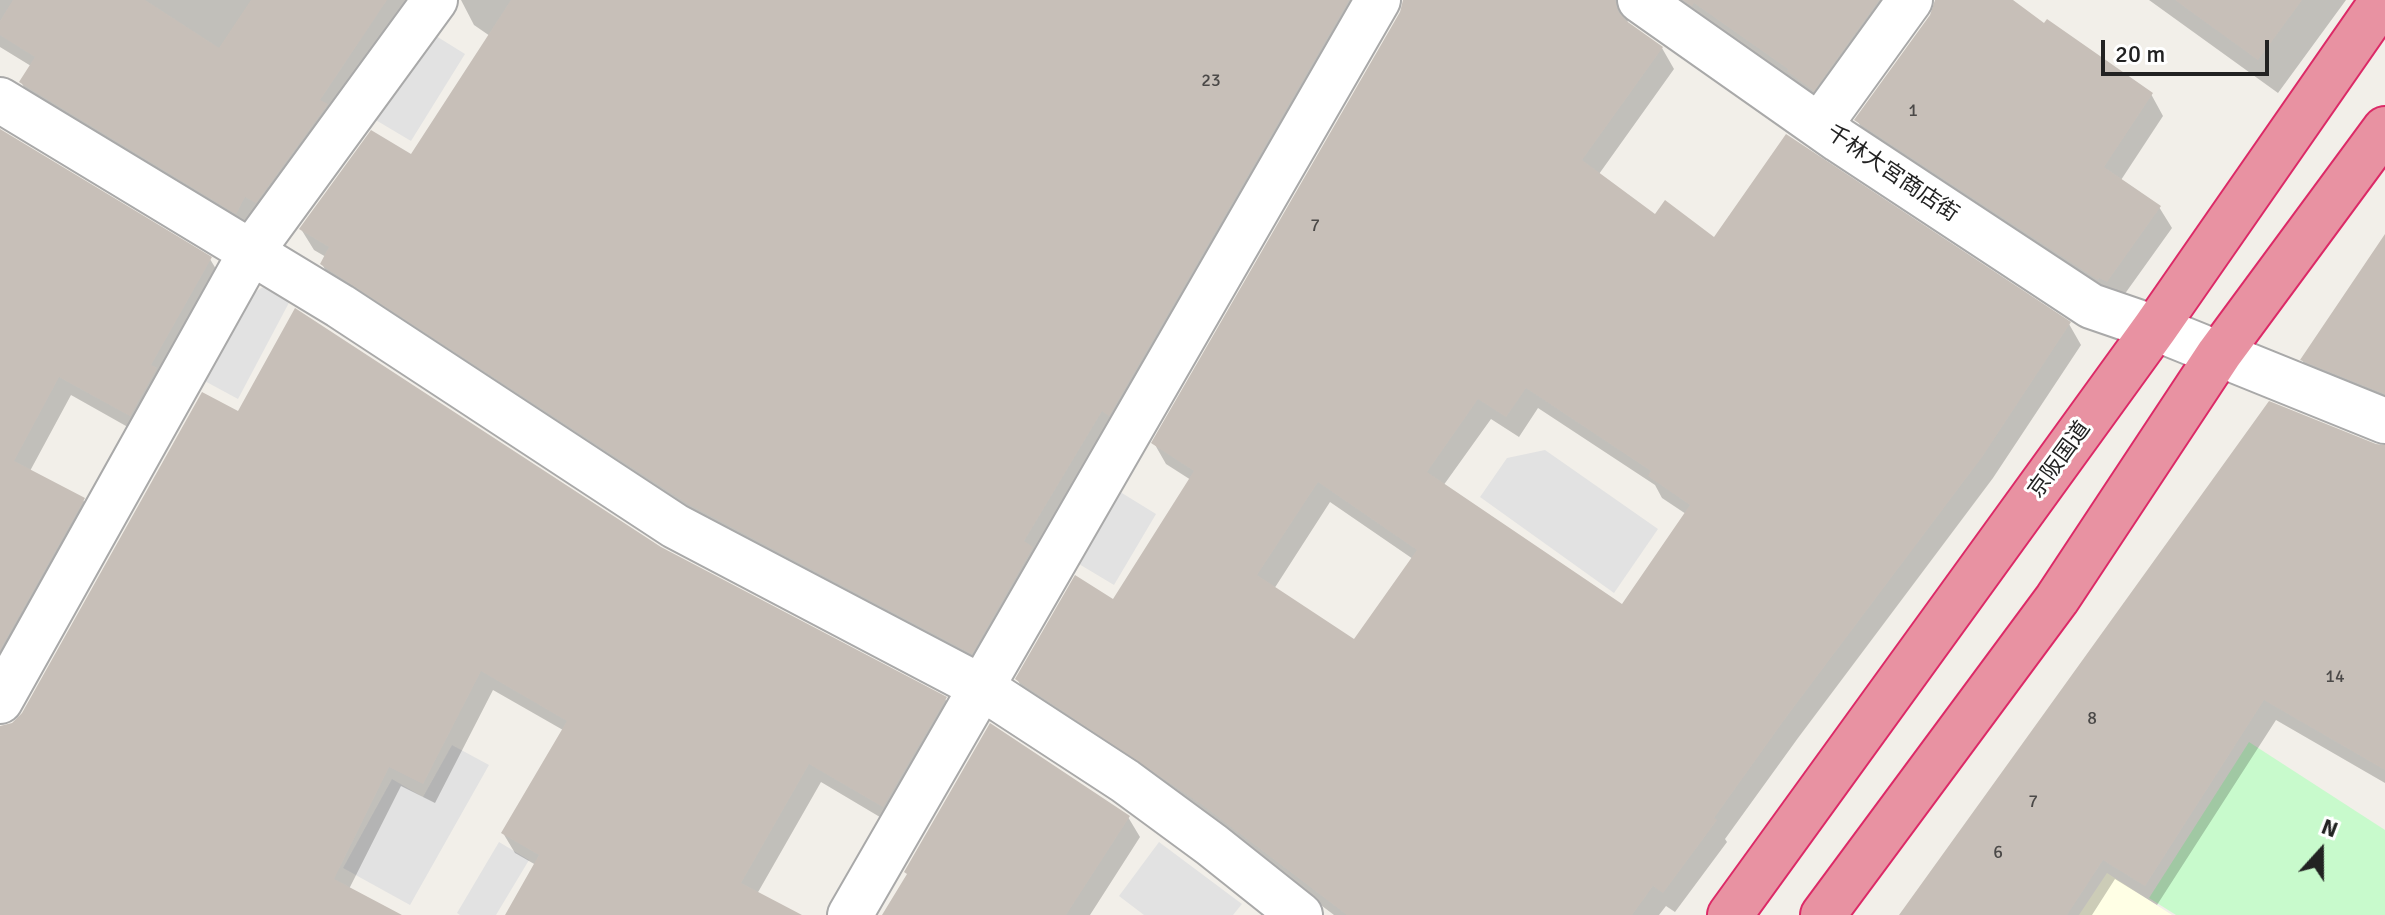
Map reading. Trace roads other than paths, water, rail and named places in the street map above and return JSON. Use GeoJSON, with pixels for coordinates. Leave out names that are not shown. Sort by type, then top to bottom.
{"type":"FeatureCollection","features":[{"type":"Feature","properties":{"kind":"highway","name":"京阪国道"},"geometry":{"type":"LineString","coordinates":[[1730,915],[2155,328],[2383,0]]}},
{"type":"Feature","properties":{"kind":"highway"},"geometry":{"type":"LineString","coordinates":[[1823,915],[2057,599],[2219,354],[2385,129]]}},
{"type":"Feature","properties":{"kind":"street"},"geometry":{"type":"LineString","coordinates":[[0,701],[251,252],[435,0]]}},
{"type":"Feature","properties":{"kind":"street"},"geometry":{"type":"LineString","coordinates":[[850,915],[1378,0]]}},
{"type":"Feature","properties":{"kind":"street","name":"千林大宮商店街"},"geometry":{"type":"LineString","coordinates":[[1640,0],[1819,126],[2091,306],[2155,328],[2385,421]]}},
{"type":"Feature","properties":{"kind":"street"},"geometry":{"type":"LineString","coordinates":[[1819,126],[1910,0]]}},
{"type":"Feature","properties":{"kind":"street"},"geometry":{"type":"LineString","coordinates":[[0,100],[340,306],[675,526],[981,687],[1114,774],[1212,845],[1300,915]]}}]}
